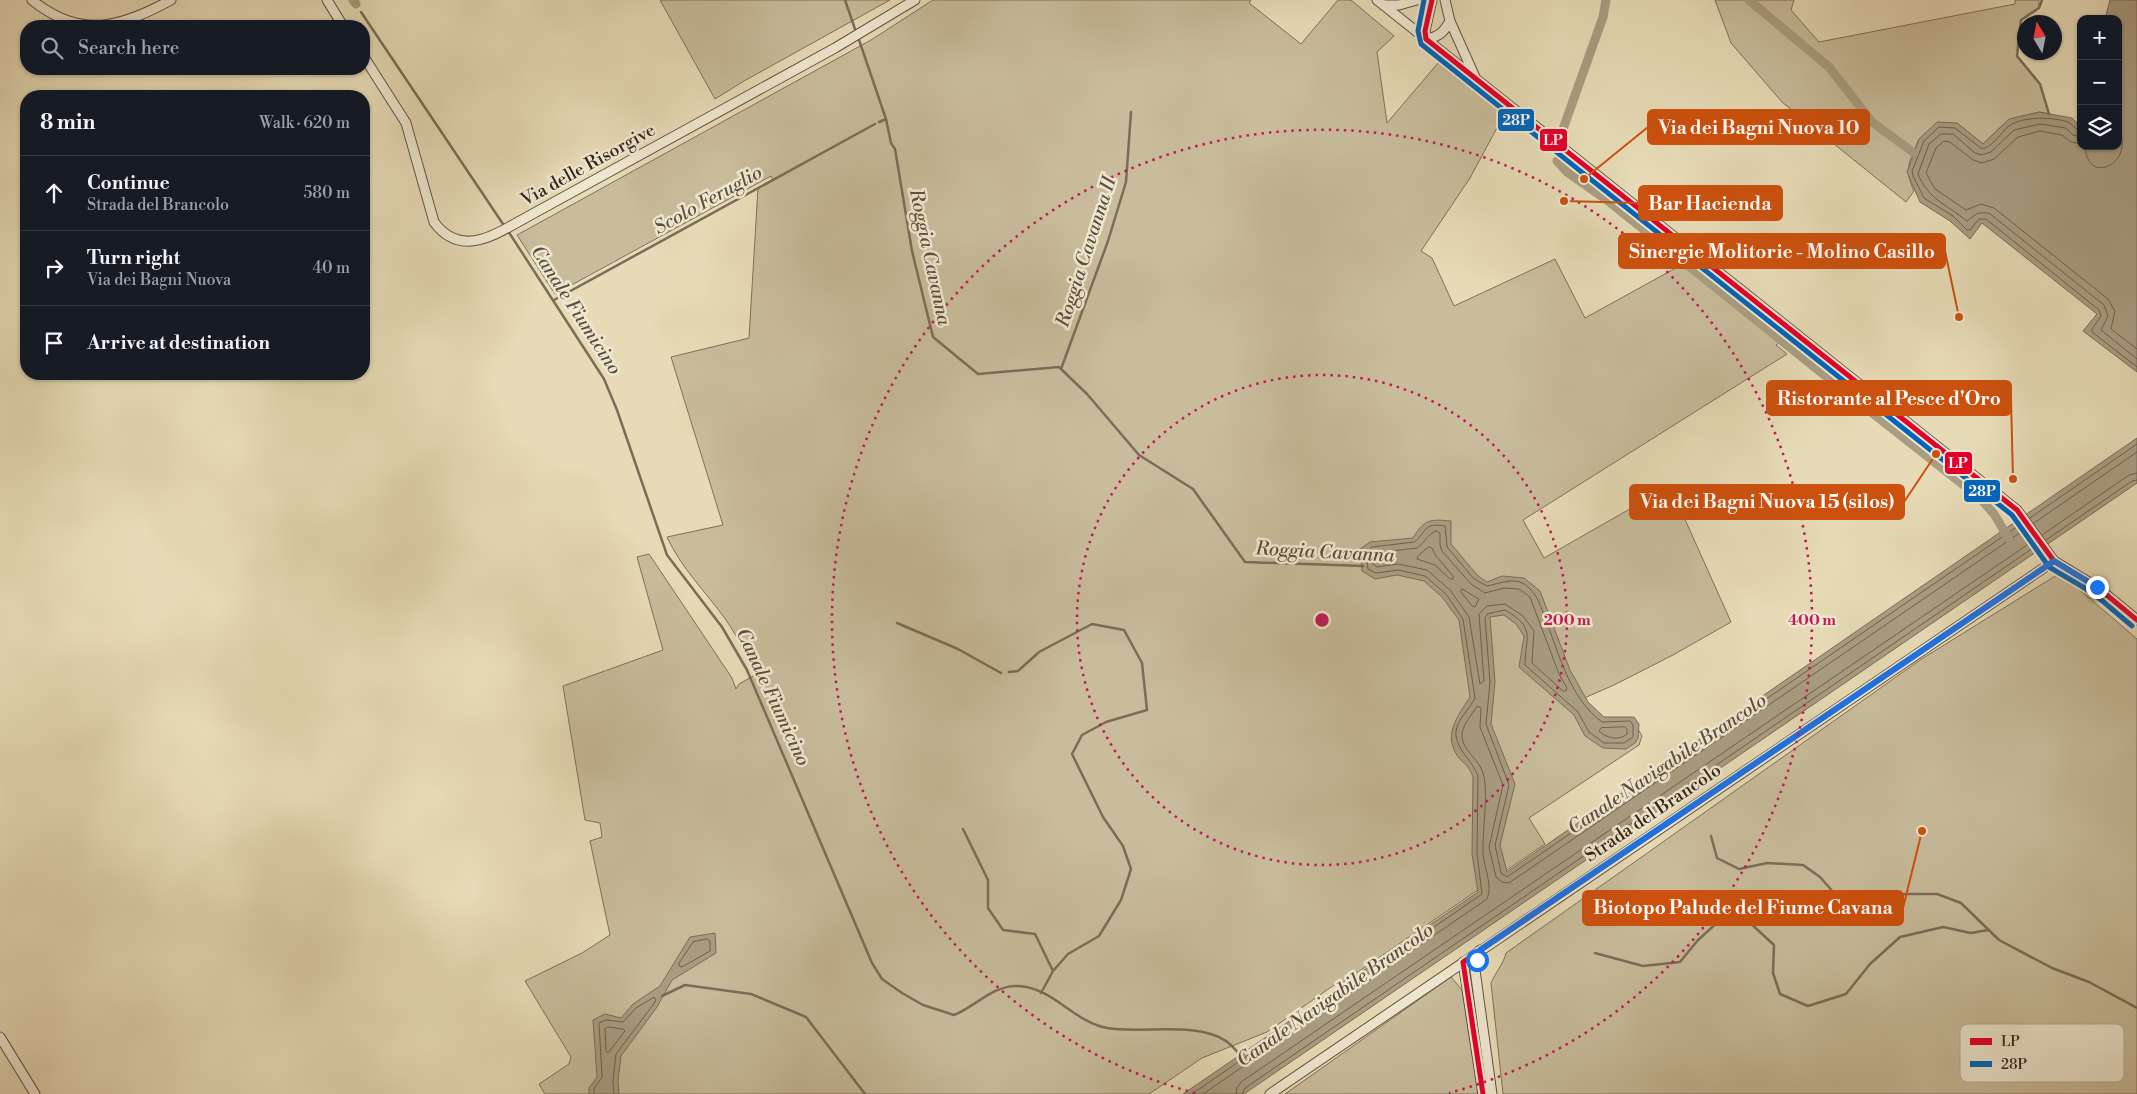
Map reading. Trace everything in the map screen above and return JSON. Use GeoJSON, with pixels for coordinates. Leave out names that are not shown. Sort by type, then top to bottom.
{"type":"FeatureCollection","features":[{"type":"Feature","properties":{"kind":"street"},"geometry":{"type":"LineString","coordinates":[[32,0],[54,15],[66,20]]}},
{"type":"Feature","properties":{"kind":"street"},"geometry":{"type":"LineString","coordinates":[[130,20],[171,0]]}},
{"type":"Feature","properties":{"kind":"street"},"geometry":{"type":"LineString","coordinates":[[327,0],[339,20]]}},
{"type":"Feature","properties":{"kind":"street","name":"Via delle Risorgive"},"geometry":{"type":"LineString","coordinates":[[370,66],[406,123],[411,136],[429,211],[441,232],[459,241],[473,242],[484,239],[518,222],[841,45],[915,0]]}},
{"type":"Feature","properties":{"kind":"street"},"geometry":{"type":"LineString","coordinates":[[1380,2],[1399,5],[1417,0]]}},
{"type":"Feature","properties":{"kind":"street"},"geometry":{"type":"LineString","coordinates":[[1426,39],[1425,31],[1432,0]]}},
{"type":"Feature","properties":{"kind":"street"},"geometry":{"type":"LineString","coordinates":[[1445,0],[1450,21],[1477,79]]}},
{"type":"Feature","properties":{"kind":"street"},"geometry":{"type":"LineString","coordinates":[[1380,2],[2017,510],[2054,561],[2097,587],[2137,620]]}},
{"type":"Feature","properties":{"kind":"street"},"geometry":{"type":"LineString","coordinates":[[1426,39],[1435,38],[1442,34],[1450,21]]}},
{"type":"Feature","properties":{"kind":"street","name":"Strada del Brancolo"},"geometry":{"type":"LineString","coordinates":[[1270,1094],[2054,561]]}},
{"type":"Feature","properties":{"kind":"street"},"geometry":{"type":"LineString","coordinates":[[1477,953],[1475,970],[1492,1094]]}},
{"type":"Feature","properties":{"kind":"street"},"geometry":{"type":"LineString","coordinates":[[1463,962],[1483,1094]]}},
{"type":"Feature","properties":{"kind":"street"},"geometry":{"type":"LineString","coordinates":[[1452,969],[1459,970],[1466,975]]}},
{"type":"Feature","properties":{"kind":"street"},"geometry":{"type":"LineString","coordinates":[[0,1037],[35,1094]]}},
{"type":"Feature","properties":{"kind":"shaded area"},"geometry":{"type":"Polygon","coordinates":[[[660,0],[890,0],[715,99],[660,0]]]}},
{"type":"Feature","properties":{"kind":"shaded area"},"geometry":{"type":"Polygon","coordinates":[[[933,0],[1251,0],[1249,3],[1301,44],[1338,0],[1351,0],[1394,36],[1377,52],[1387,123],[1438,63],[1504,115],[1470,178],[1421,251],[1432,258],[1454,306],[1555,259],[1585,318],[1683,264],[1780,342],[1776,345],[1787,354],[1523,520],[1544,558],[1670,486],[1731,622],[1673,655],[1582,699],[1592,717],[1638,729],[1642,736],[1639,745],[1529,818],[1545,844],[1267,1032],[1202,1058],[1149,1094],[545,1094],[539,1084],[569,1064],[571,1057],[525,981],[582,953],[610,935],[590,841],[602,837],[600,823],[585,820],[563,686],[663,650],[637,557],[649,554],[732,678],[736,689],[739,684],[755,675],[730,626],[679,559],[667,537],[723,525],[671,357],[749,338],[758,188],[773,180],[771,176],[555,294],[517,235],[871,40],[933,0]]]}},
{"type":"Feature","properties":{"kind":"shaded area"},"geometry":{"type":"Polygon","coordinates":[[[1715,0],[1794,0],[1791,10],[1819,42],[2015,4],[2015,0],[2039,0],[2039,8],[2028,15],[2017,15],[2017,60],[2020,60],[2040,84],[2049,114],[2039,112],[2007,121],[1983,144],[1957,123],[1919,139],[1908,170],[1914,191],[1906,202],[1782,102],[1731,43],[1715,0]]]}},
{"type":"Feature","properties":{"kind":"shaded area"},"geometry":{"type":"Polygon","coordinates":[[[2060,573],[2137,639],[2137,1094],[1503,1094],[1491,983],[1506,953],[1920,660],[2060,573]]]}},
{"type":"Feature","properties":{"kind":"shaded area"},"geometry":{"type":"Polygon","coordinates":[[[1451,977],[1462,990],[1478,1094],[1285,1094],[1451,977]]]}},
{"type":"Feature","properties":{"kind":"water"},"geometry":{"type":"Polygon","coordinates":[[[2110,0],[2137,0],[2137,372],[2083,331],[2097,314],[1982,223],[1970,239],[1950,221],[1920,202],[1907,172],[1919,139],[1937,122],[1957,123],[1983,144],[2009,119],[2039,112],[2072,118],[2077,123],[2077,150],[2122,150],[2122,15],[2106,15],[2110,0]]]}},
{"type":"Feature","properties":{"kind":"water","name":"Canale Navigabile Brancolo"},"geometry":{"type":"Polygon","coordinates":[[[2137,438],[2137,483],[1244,1094],[1183,1094],[1478,892],[1472,854],[1473,777],[1454,750],[1452,742],[1453,727],[1456,719],[1470,697],[1459,620],[1442,597],[1424,581],[1397,575],[1375,579],[1362,571],[1360,549],[1370,542],[1413,538],[1421,527],[1433,520],[1451,521],[1451,544],[1478,576],[1487,582],[1502,576],[1524,578],[1540,591],[1570,670],[1588,702],[1604,717],[1634,717],[1639,724],[1638,738],[1635,743],[1626,749],[1603,748],[1585,736],[1574,715],[1519,667],[1524,636],[1516,624],[1504,615],[1490,617],[1495,682],[1491,724],[1515,784],[1500,845],[1507,872],[2137,438]]]}},
{"type":"Feature","properties":{"kind":"water"},"geometry":{"type":"Polygon","coordinates":[[[715,933],[716,953],[672,980],[657,1007],[621,1056],[618,1081],[619,1094],[589,1094],[589,1088],[597,1077],[593,1020],[605,1014],[621,1018],[633,1004],[660,986],[690,937],[715,933]]]}},
{"type":"Feature","properties":{"kind":"waterway","name":"Canale Fiumicino"},"geometry":{"type":"LineString","coordinates":[[353,0],[356,4]]}},
{"type":"Feature","properties":{"kind":"waterway"},"geometry":{"type":"LineString","coordinates":[[845,0],[856,32]]}},
{"type":"Feature","properties":{"kind":"waterway"},"geometry":{"type":"LineString","coordinates":[[1563,129],[1603,17],[1606,0]]}},
{"type":"Feature","properties":{"kind":"waterway"},"geometry":{"type":"LineString","coordinates":[[1749,0],[1829,67],[1872,122],[1914,153]]}},
{"type":"Feature","properties":{"kind":"waterway"},"geometry":{"type":"LineString","coordinates":[[2042,0],[2039,8],[2021,20],[2017,56],[2040,84],[2049,114]]}},
{"type":"Feature","properties":{"kind":"waterway","name":"Canale Fiumicino"},"geometry":{"type":"LineString","coordinates":[[361,12],[366,20]]}},
{"type":"Feature","properties":{"kind":"waterway","name":"Canale Fiumicino"},"geometry":{"type":"LineString","coordinates":[[370,25],[505,227]]}},
{"type":"Feature","properties":{"kind":"waterway"},"geometry":{"type":"LineString","coordinates":[[858,37],[886,119]]}},
{"type":"Feature","properties":{"kind":"waterway","name":"Roggia Cavanna II"},"geometry":{"type":"LineString","coordinates":[[1061,369],[1108,241],[1126,182],[1131,112]]}},
{"type":"Feature","properties":{"kind":"waterway","name":"Roggia Cavanna"},"geometry":{"type":"LineString","coordinates":[[879,122],[886,119],[891,143],[895,149],[912,251],[933,337],[978,374],[1059,367],[1087,394],[1139,455],[1193,489],[1245,562],[1363,566]]}},
{"type":"Feature","properties":{"kind":"waterway","name":"Scolo Feruglio"},"geometry":{"type":"LineString","coordinates":[[554,300],[875,124]]}},
{"type":"Feature","properties":{"kind":"waterway"},"geometry":{"type":"LineString","coordinates":[[1557,161],[1567,172],[1607,200],[1833,382]]}},
{"type":"Feature","properties":{"kind":"waterway","name":"Canale Fiumicino"},"geometry":{"type":"LineString","coordinates":[[508,231],[604,379],[617,410],[667,555],[722,627],[747,670],[872,963],[882,979],[923,1005],[954,1015],[1001,989],[1010,986],[1031,988],[1095,1025],[1121,1029],[1200,1031],[1226,1041],[1242,1057]]}},
{"type":"Feature","properties":{"kind":"waterway"},"geometry":{"type":"LineString","coordinates":[[1847,393],[1980,498],[1994,514],[2009,539]]}},
{"type":"Feature","properties":{"kind":"waterway"},"geometry":{"type":"LineString","coordinates":[[897,623],[958,649],[1001,673]]}},
{"type":"Feature","properties":{"kind":"waterway"},"geometry":{"type":"LineString","coordinates":[[1009,672],[1018,671],[1039,652],[1092,624],[1124,630],[1142,663],[1147,710],[1106,722],[1082,735],[1072,754],[1103,817],[1123,846],[1131,869],[1121,900],[1099,936],[1068,954],[1053,971],[1041,993]]}},
{"type":"Feature","properties":{"kind":"waterway"},"geometry":{"type":"LineString","coordinates":[[963,829],[988,880],[988,908],[1003,930],[1035,934],[1053,971]]}},
{"type":"Feature","properties":{"kind":"waterway","name":"Roggia Cavanna"},"geometry":{"type":"LineString","coordinates":[[1711,836],[1717,858],[1739,869],[1767,863],[1803,865],[1820,877],[1834,893],[1846,899],[1906,894],[1937,894],[1961,903],[1999,940],[2052,968],[2089,982],[2137,1008]]}},
{"type":"Feature","properties":{"kind":"waterway"},"geometry":{"type":"LineString","coordinates":[[1595,953],[1643,966],[1680,962],[1698,940],[1719,921],[1749,922],[1774,945],[1773,973],[1780,994],[1808,1006],[1846,994],[1870,964],[1900,937],[1943,927],[1971,933],[1988,930]]}},
{"type":"Feature","properties":{"kind":"waterway"},"geometry":{"type":"LineString","coordinates":[[662,996],[685,985],[751,994],[806,1017],[865,1094]]}},
{"type":"Feature","properties":{"kind":"transit line","name":"28P"},"geometry":{"type":"LineString","coordinates":[[1424,0],[1418,31],[1421,44],[2012,515],[2049,567],[2093,593],[2132,626]]}},
{"type":"Feature","properties":{"kind":"transit line","name":"LP"},"geometry":{"type":"LineString","coordinates":[[1432,0],[1425,31],[1426,39],[2017,510],[2054,561],[2097,587],[2137,620]]}},
{"type":"Feature","properties":{"kind":"transit line","name":"LP"},"geometry":{"type":"LineString","coordinates":[[1483,1094],[1463,962],[2054,561]]}},
{"type":"Feature","properties":{"kind":"place","name":"Via dei Bagni Nuova 10"},"geometry":{"type":"Point","coordinates":[1584,179]}},
{"type":"Feature","properties":{"kind":"place","name":"Bar Hacienda"},"geometry":{"type":"Point","coordinates":[1564,201]}},
{"type":"Feature","properties":{"kind":"place","name":"Sinergie Molitorie - Molino Casillo"},"geometry":{"type":"Point","coordinates":[1959,317]}},
{"type":"Feature","properties":{"kind":"place","name":"Via dei Bagni Nuova 15 (silos)"},"geometry":{"type":"Point","coordinates":[1936,454]}},
{"type":"Feature","properties":{"kind":"place","name":"Ristorante al Pesce d'Oro"},"geometry":{"type":"Point","coordinates":[2013,479]}},
{"type":"Feature","properties":{"kind":"place","name":"Biotopo Palude del Fiume Cavana"},"geometry":{"type":"Point","coordinates":[1922,831]}},
{"type":"Feature","properties":{"kind":"route"},"geometry":{"type":"LineString","coordinates":[[1477,960],[1480,950],[2054,561],[2097,587]]}}]}
